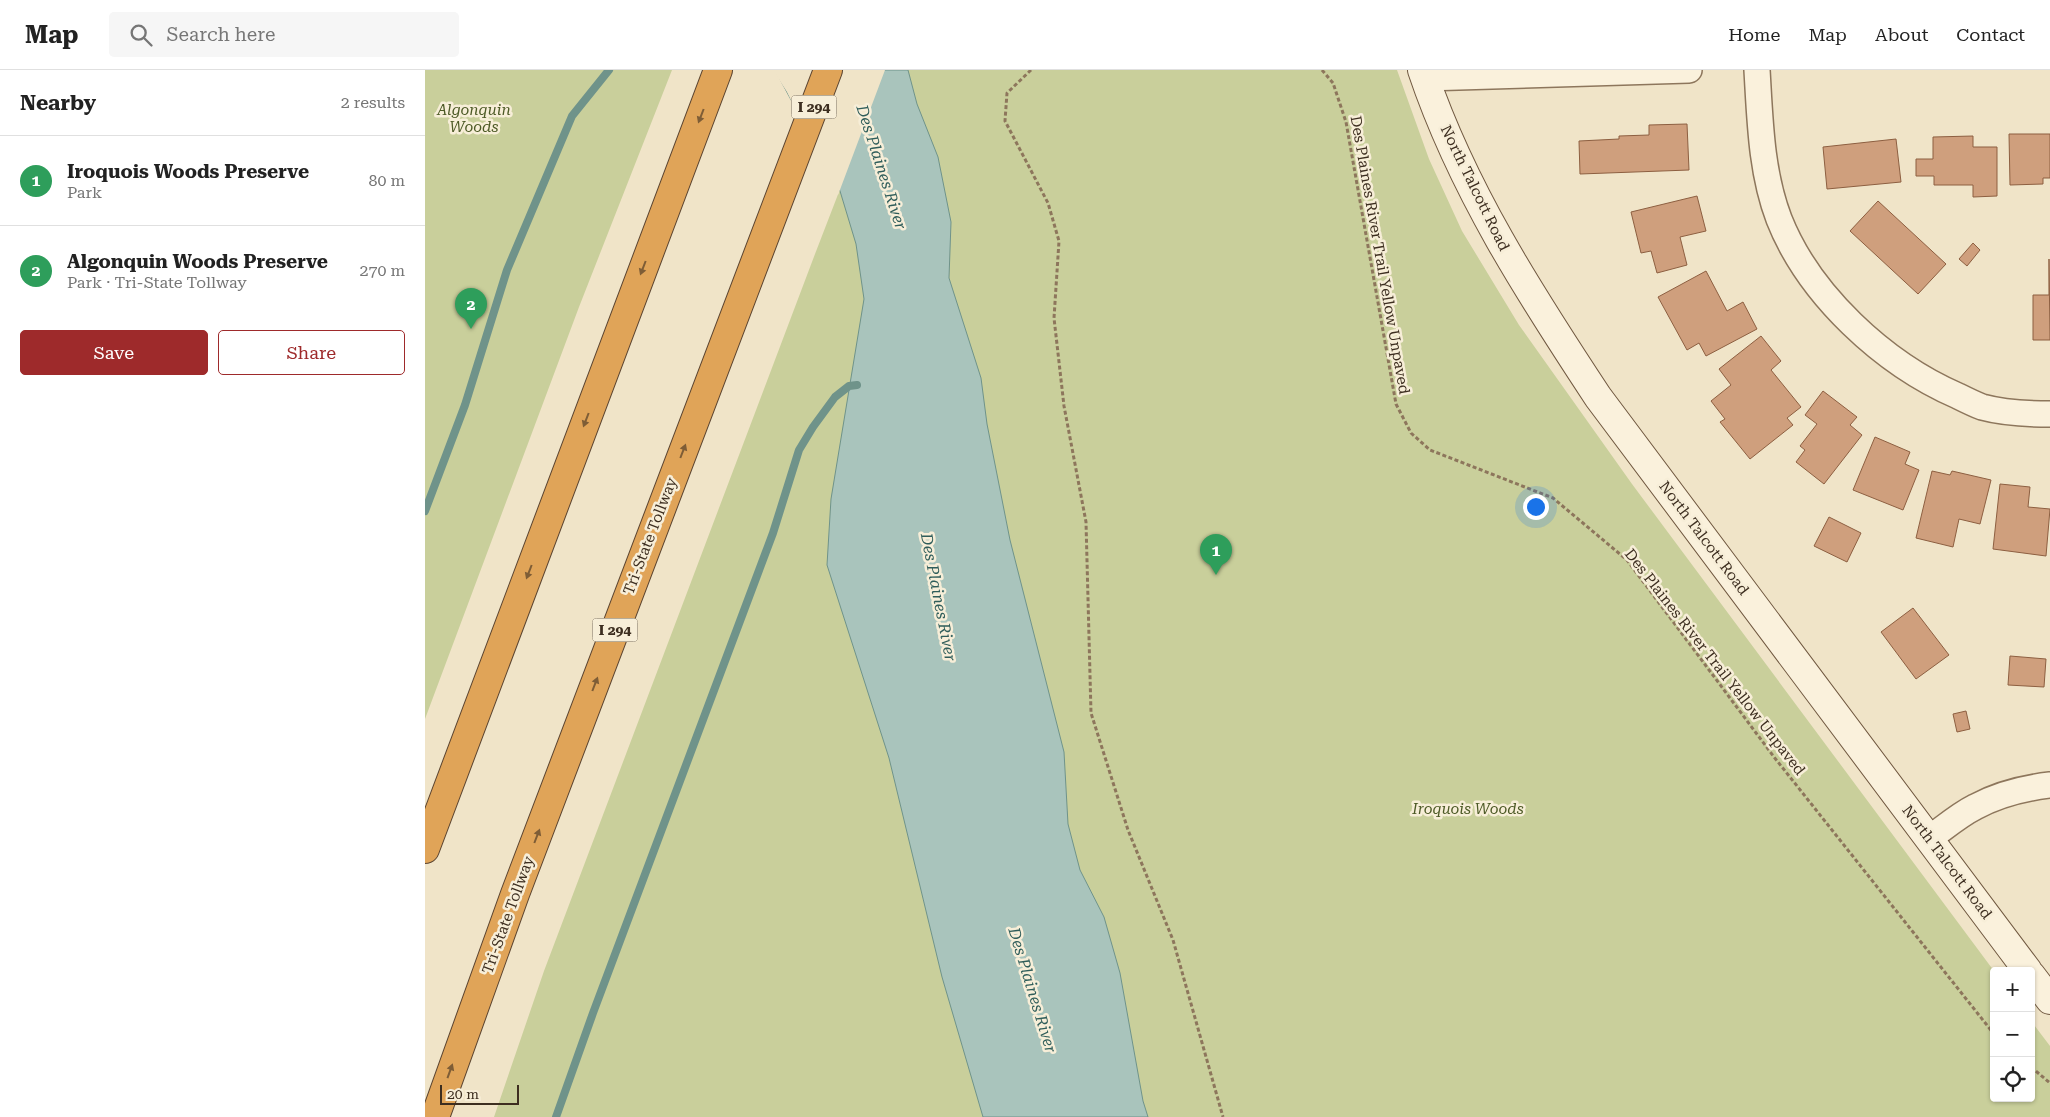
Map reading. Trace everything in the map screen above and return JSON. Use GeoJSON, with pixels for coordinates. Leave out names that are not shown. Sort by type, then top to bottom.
{"type":"FeatureCollection","features":[{"type":"Feature","properties":{"kind":"highway"},"geometry":{"type":"LineString","coordinates":[[425,849],[718,70]]}},
{"type":"Feature","properties":{"kind":"highway","name":"Tri-State Tollway"},"geometry":{"type":"LineString","coordinates":[[435,1117],[519,885],[829,70]]}},
{"type":"Feature","properties":{"kind":"main road","name":"North Talcott Road"},"geometry":{"type":"LineString","coordinates":[[1423,74],[1452,145],[1488,221],[1549,323],[1598,397],[2025,967]]}},
{"type":"Feature","properties":{"kind":"main road"},"geometry":{"type":"LineString","coordinates":[[2035,980],[2050,1000]]}},
{"type":"Feature","properties":{"kind":"street"},"geometry":{"type":"LineString","coordinates":[[1423,74],[1689,70]]}},
{"type":"Feature","properties":{"kind":"street"},"geometry":{"type":"LineString","coordinates":[[1757,70],[1766,172],[1779,219],[1800,260],[1831,301],[1866,336],[1901,366],[1945,390],[1982,407],[2028,414],[2050,414]]}},
{"type":"Feature","properties":{"kind":"street"},"geometry":{"type":"LineString","coordinates":[[1930,838],[1974,807],[2004,794],[2029,788],[2050,786]]}},
{"type":"Feature","properties":{"kind":"path"},"geometry":{"type":"LineString","coordinates":[[1031,70],[1007,93],[1005,121],[1048,203],[1059,241],[1054,318],[1063,406],[1086,522],[1091,713],[1127,830],[1173,940],[1223,1117]]}},
{"type":"Feature","properties":{"kind":"path","name":"Des Plaines River Trail Yellow Unpaved"},"geometry":{"type":"LineString","coordinates":[[1322,70],[1333,83],[1346,122],[1397,404],[1411,433],[1431,450],[1553,498],[1627,560],[1774,757],[1990,1029]]}},
{"type":"Feature","properties":{"kind":"path"},"geometry":{"type":"LineString","coordinates":[[2035,1070],[2050,1083]]}},
{"type":"Feature","properties":{"kind":"green space","name":"Algonquin Woods"},"geometry":{"type":"Polygon","coordinates":[[[425,70],[672,70],[579,307],[425,719],[425,70]]]}},
{"type":"Feature","properties":{"kind":"green space","name":"Iroquois Woods"},"geometry":{"type":"Polygon","coordinates":[[[886,70],[1397,70],[1429,159],[1462,231],[1519,325],[1632,484],[1991,967],[1990,1102],[2035,1102],[2035,1026],[2050,1046],[2050,1117],[494,1117],[544,971],[886,70]]]}},
{"type":"Feature","properties":{"kind":"water","name":"Des Plaines River"},"geometry":{"type":"Polygon","coordinates":[[[775,70],[908,70],[917,104],[938,157],[951,222],[949,278],[981,378],[987,424],[1010,540],[1064,752],[1068,824],[1080,870],[1104,917],[1120,973],[1143,1101],[1148,1117],[983,1117],[942,977],[889,758],[827,565],[831,499],[864,299],[856,244],[840,191],[775,70]]]}},
{"type":"Feature","properties":{"kind":"pier"},"geometry":{"type":"Polygon","coordinates":[[[773,70],[885,70],[838,195],[787,92],[773,70]]]}},
{"type":"Feature","properties":{"kind":"building"},"geometry":{"type":"Polygon","coordinates":[[[1687,124],[1689,170],[1580,174],[1579,141],[1619,139],[1619,136],[1649,135],[1649,125],[1687,124]]]}},
{"type":"Feature","properties":{"kind":"building"},"geometry":{"type":"Polygon","coordinates":[[[2009,134],[2050,134],[2050,178],[2043,178],[2043,184],[2010,185],[2009,134]]]}},
{"type":"Feature","properties":{"kind":"building"},"geometry":{"type":"Polygon","coordinates":[[[1973,136],[1973,147],[1997,147],[1997,196],[1973,197],[1973,185],[1934,185],[1934,176],[1916,176],[1916,159],[1933,159],[1933,137],[1973,136]]]}},
{"type":"Feature","properties":{"kind":"building"},"geometry":{"type":"Polygon","coordinates":[[[1896,139],[1901,182],[1827,189],[1823,147],[1896,139]]]}},
{"type":"Feature","properties":{"kind":"building"},"geometry":{"type":"Polygon","coordinates":[[[1697,196],[1706,231],[1680,237],[1687,265],[1657,273],[1651,251],[1641,253],[1631,212],[1697,196]]]}},
{"type":"Feature","properties":{"kind":"building"},"geometry":{"type":"Polygon","coordinates":[[[1878,201],[1946,264],[1918,294],[1850,231],[1878,201]]]}},
{"type":"Feature","properties":{"kind":"building"},"geometry":{"type":"Polygon","coordinates":[[[1973,243],[1980,250],[1967,266],[1959,259],[1973,243]]]}},
{"type":"Feature","properties":{"kind":"building"},"geometry":{"type":"Polygon","coordinates":[[[2049,259],[2050,340],[2033,340],[2033,295],[2049,295],[2049,259]]]}},
{"type":"Feature","properties":{"kind":"building"},"geometry":{"type":"Polygon","coordinates":[[[1706,271],[1727,311],[1743,302],[1757,329],[1706,356],[1699,343],[1687,350],[1658,297],[1706,271]]]}},
{"type":"Feature","properties":{"kind":"building"},"geometry":{"type":"Polygon","coordinates":[[[1761,336],[1781,361],[1771,370],[1801,407],[1787,418],[1793,425],[1750,459],[1720,422],[1725,419],[1711,401],[1731,385],[1719,369],[1761,336]]]}},
{"type":"Feature","properties":{"kind":"building"},"geometry":{"type":"Polygon","coordinates":[[[1823,391],[1857,417],[1850,425],[1862,435],[1824,484],[1796,462],[1805,450],[1800,446],[1817,424],[1805,415],[1823,391]]]}},
{"type":"Feature","properties":{"kind":"building"},"geometry":{"type":"Polygon","coordinates":[[[1875,437],[1910,452],[1905,464],[1919,470],[1903,510],[1853,490],[1875,437]]]}},
{"type":"Feature","properties":{"kind":"building"},"geometry":{"type":"Polygon","coordinates":[[[1932,471],[1950,475],[1952,471],[1991,480],[1980,524],[1959,519],[1953,547],[1916,538],[1932,471]]]}},
{"type":"Feature","properties":{"kind":"building"},"geometry":{"type":"Polygon","coordinates":[[[2000,484],[2030,487],[2028,507],[2050,509],[2046,556],[1993,549],[2000,484]]]}},
{"type":"Feature","properties":{"kind":"building"},"geometry":{"type":"Polygon","coordinates":[[[1829,517],[1861,533],[1847,562],[1814,546],[1829,517]]]}},
{"type":"Feature","properties":{"kind":"building"},"geometry":{"type":"Polygon","coordinates":[[[1913,608],[1949,655],[1916,679],[1881,632],[1913,608]]]}},
{"type":"Feature","properties":{"kind":"building"},"geometry":{"type":"Polygon","coordinates":[[[2010,656],[2046,659],[2044,687],[2008,685],[2010,656]]]}},
{"type":"Feature","properties":{"kind":"building"},"geometry":{"type":"Polygon","coordinates":[[[1966,711],[1970,729],[1957,732],[1953,714],[1966,711]]]}},
{"type":"Feature","properties":{"kind":"waterway"},"geometry":{"type":"LineString","coordinates":[[425,511],[465,405],[507,270],[572,116],[609,70]]}},
{"type":"Feature","properties":{"kind":"waterway"},"geometry":{"type":"LineString","coordinates":[[556,1117],[593,1013],[773,533],[799,450],[835,397],[849,386],[857,385]]}},
{"type":"Feature","properties":{"kind":"place","name":"Algonquin Woods Preserve"},"geometry":{"type":"Point","coordinates":[471,329]}},
{"type":"Feature","properties":{"kind":"place","name":"Iroquois Woods Preserve"},"geometry":{"type":"Point","coordinates":[1216,575]}}]}
